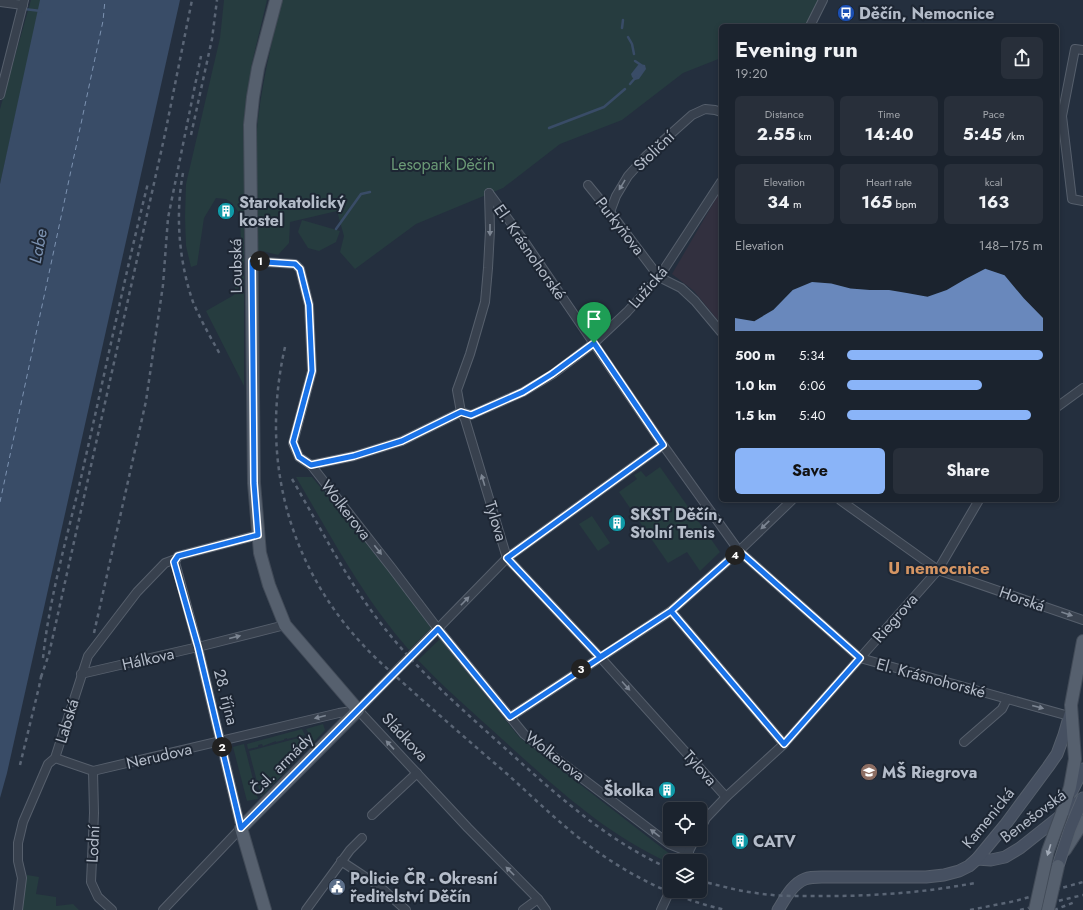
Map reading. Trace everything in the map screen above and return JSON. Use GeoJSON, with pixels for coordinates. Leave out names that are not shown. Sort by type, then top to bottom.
{"type":"FeatureCollection","features":[{"type":"Feature","properties":{"kind":"main road","name":"Loubská"},"geometry":{"type":"LineString","coordinates":[[258,535],[254,483],[250,126],[258,68],[276,0]]}},
{"type":"Feature","properties":{"kind":"main road","name":"Sládkova"},"geometry":{"type":"LineString","coordinates":[[258,535],[260,553],[269,585],[285,625],[358,710]]}},
{"type":"Feature","properties":{"kind":"main road","name":"Kamenická"},"geometry":{"type":"LineString","coordinates":[[1070,711],[1083,640]]}},
{"type":"Feature","properties":{"kind":"main road","name":"Čsl. armády"},"geometry":{"type":"LineString","coordinates":[[241,828],[358,710]]}},
{"type":"Feature","properties":{"kind":"main road"},"geometry":{"type":"LineString","coordinates":[[1035,910],[1048,851],[1062,813],[1073,774],[1076,751],[1070,711]]}},
{"type":"Feature","properties":{"kind":"main road"},"geometry":{"type":"LineString","coordinates":[[1048,910],[1058,866],[1069,843],[1083,822]]}},
{"type":"Feature","properties":{"kind":"main road","name":"28. října"},"geometry":{"type":"LineString","coordinates":[[241,828],[265,910]]}},
{"type":"Feature","properties":{"kind":"street"},"geometry":{"type":"LineString","coordinates":[[811,24],[823,0]]}},
{"type":"Feature","properties":{"kind":"street"},"geometry":{"type":"LineString","coordinates":[[0,2],[23,3],[0,95]]}},
{"type":"Feature","properties":{"kind":"street"},"geometry":{"type":"LineString","coordinates":[[1083,50],[1075,49],[1062,116],[1072,199],[1083,201]]}},
{"type":"Feature","properties":{"kind":"street","name":"Stoliční"},"geometry":{"type":"LineString","coordinates":[[610,212],[617,195],[628,176],[646,156],[692,115],[705,109],[718,111]]}},
{"type":"Feature","properties":{"kind":"street","name":"Purkyňova"},"geometry":{"type":"LineString","coordinates":[[588,185],[660,277],[681,288],[696,301],[719,330]]}},
{"type":"Feature","properties":{"kind":"street","name":"Lužická"},"geometry":{"type":"LineString","coordinates":[[311,465],[354,456],[402,441],[461,412],[471,415],[523,392],[552,374],[594,343],[627,312],[660,277],[719,185]]}},
{"type":"Feature","properties":{"kind":"street","name":"Tylova"},"geometry":{"type":"LineString","coordinates":[[489,193],[489,266],[484,302],[470,354],[457,390],[461,412],[466,422],[507,558],[600,657],[726,797]]}},
{"type":"Feature","properties":{"kind":"street","name":"El. Krásnohorské"},"geometry":{"type":"LineString","coordinates":[[489,193],[508,218],[663,445],[739,551],[860,658],[1007,699],[1070,711]]}},
{"type":"Feature","properties":{"kind":"street","name":"Wolkerova"},"geometry":{"type":"LineString","coordinates":[[252,261],[295,264],[300,269],[304,282],[309,305],[312,371],[293,442],[299,457],[311,465],[438,629],[524,734],[669,844],[689,852]]}},
{"type":"Feature","properties":{"kind":"street"},"geometry":{"type":"LineString","coordinates":[[1059,406],[1083,388]]}},
{"type":"Feature","properties":{"kind":"street"},"geometry":{"type":"LineString","coordinates":[[358,710],[507,558],[663,445]]}},
{"type":"Feature","properties":{"kind":"street"},"geometry":{"type":"LineString","coordinates":[[510,717],[671,611],[739,551],[790,502]]}},
{"type":"Feature","properties":{"kind":"street"},"geometry":{"type":"LineString","coordinates":[[843,502],[938,570]]}},
{"type":"Feature","properties":{"kind":"street","name":"Riegrova"},"geometry":{"type":"LineString","coordinates":[[707,817],[726,797],[784,744],[938,570],[978,502]]}},
{"type":"Feature","properties":{"kind":"street","name":"Labská"},"geometry":{"type":"LineString","coordinates":[[18,910],[22,878],[18,861],[18,843],[23,822],[48,764],[55,758],[88,656],[137,592],[165,563],[175,560],[178,556],[258,535]]}},
{"type":"Feature","properties":{"kind":"street","name":"28. října"},"geometry":{"type":"LineString","coordinates":[[175,560],[198,647],[241,828]]}},
{"type":"Feature","properties":{"kind":"street","name":"Horská"},"geometry":{"type":"LineString","coordinates":[[938,570],[1083,620]]}},
{"type":"Feature","properties":{"kind":"street"},"geometry":{"type":"LineString","coordinates":[[671,611],[784,744]]}},
{"type":"Feature","properties":{"kind":"street","name":"Hálkova"},"geometry":{"type":"LineString","coordinates":[[81,674],[285,625]]}},
{"type":"Feature","properties":{"kind":"street"},"geometry":{"type":"LineString","coordinates":[[964,742],[1002,710],[1007,699]]}},
{"type":"Feature","properties":{"kind":"street","name":"Nerudova"},"geometry":{"type":"LineString","coordinates":[[93,771],[339,712],[358,710]]}},
{"type":"Feature","properties":{"kind":"street","name":"Sládkova"},"geometry":{"type":"LineString","coordinates":[[358,710],[468,828],[538,899],[546,910]]}},
{"type":"Feature","properties":{"kind":"street","name":"Kamenická"},"geometry":{"type":"LineString","coordinates":[[778,910],[790,890],[806,878],[822,876],[926,877],[959,871],[969,866],[977,860],[1009,820],[1057,754],[1064,735],[1070,711]]}},
{"type":"Feature","properties":{"kind":"street"},"geometry":{"type":"LineString","coordinates":[[55,758],[93,771]]}},
{"type":"Feature","properties":{"kind":"street"},"geometry":{"type":"LineString","coordinates":[[1062,813],[1083,769]]}},
{"type":"Feature","properties":{"kind":"street","name":"Lodní"},"geometry":{"type":"LineString","coordinates":[[93,771],[94,813],[91,882],[98,897],[112,910]]}},
{"type":"Feature","properties":{"kind":"street"},"geometry":{"type":"LineString","coordinates":[[372,815],[417,773]]}},
{"type":"Feature","properties":{"kind":"street"},"geometry":{"type":"LineString","coordinates":[[1058,866],[1070,829],[1083,798]]}},
{"type":"Feature","properties":{"kind":"street","name":"Benešovská"},"geometry":{"type":"LineString","coordinates":[[977,860],[990,860],[1005,857],[1020,848],[1083,798]]}},
{"type":"Feature","properties":{"kind":"street","name":"Čsl. armády"},"geometry":{"type":"LineString","coordinates":[[163,910],[241,828]]}},
{"type":"Feature","properties":{"kind":"street"},"geometry":{"type":"LineString","coordinates":[[306,910],[341,861],[362,838]]}},
{"type":"Feature","properties":{"kind":"street"},"geometry":{"type":"LineString","coordinates":[[689,852],[692,846]]}},
{"type":"Feature","properties":{"kind":"street"},"geometry":{"type":"LineString","coordinates":[[341,861],[379,886],[406,910]]}},
{"type":"Feature","properties":{"kind":"street"},"geometry":{"type":"LineString","coordinates":[[661,910],[667,898]]}},
{"type":"Feature","properties":{"kind":"street"},"geometry":{"type":"LineString","coordinates":[[523,910],[538,899]]}},
{"type":"Feature","properties":{"kind":"shaded area"},"geometry":{"type":"Polygon","coordinates":[[[719,193],[719,322],[694,291],[672,274],[719,193]]]}},
{"type":"Feature","properties":{"kind":"green space"},"geometry":{"type":"Polygon","coordinates":[[[31,0],[40,0],[40,7],[0,184],[0,109],[31,0]]]}},
{"type":"Feature","properties":{"kind":"green space"},"geometry":{"type":"Polygon","coordinates":[[[224,0],[267,0],[252,63],[244,119],[244,386],[206,311],[234,295],[241,245],[240,214],[232,203],[226,199],[216,198],[204,218],[197,265],[191,267],[186,246],[186,184],[220,38],[224,0]]]}},
{"type":"Feature","properties":{"kind":"green space","name":"Lesopark Děčín"},"geometry":{"type":"Polygon","coordinates":[[[282,0],[823,0],[809,24],[719,24],[719,59],[683,73],[622,120],[560,144],[503,188],[416,224],[355,269],[340,252],[344,236],[337,211],[290,222],[289,243],[278,255],[258,250],[255,152],[263,86],[282,0]]]}},
{"type":"Feature","properties":{"kind":"green space"},"geometry":{"type":"Polygon","coordinates":[[[302,220],[340,231],[336,242],[319,251],[308,248],[298,232],[302,220]]]}},
{"type":"Feature","properties":{"kind":"green space"},"geometry":{"type":"Polygon","coordinates":[[[660,467],[720,552],[700,571],[687,552],[668,563],[619,492],[637,479],[634,475],[641,471],[646,477],[660,467]]]}},
{"type":"Feature","properties":{"kind":"green space"},"geometry":{"type":"Polygon","coordinates":[[[296,477],[312,477],[387,569],[431,628],[409,650],[392,630],[362,588],[296,477]]]}},
{"type":"Feature","properties":{"kind":"green space"},"geometry":{"type":"Polygon","coordinates":[[[592,516],[610,543],[598,551],[579,524],[592,516]]]}},
{"type":"Feature","properties":{"kind":"green space"},"geometry":{"type":"Polygon","coordinates":[[[440,639],[519,737],[670,854],[663,854],[663,860],[647,852],[602,824],[561,792],[418,660],[440,639]]]}},
{"type":"Feature","properties":{"kind":"green space"},"geometry":{"type":"Polygon","coordinates":[[[323,724],[325,730],[314,742],[306,729],[323,724]]]}},
{"type":"Feature","properties":{"kind":"green space"},"geometry":{"type":"Polygon","coordinates":[[[302,729],[305,735],[287,738],[263,746],[262,744],[258,745],[258,747],[248,749],[247,744],[302,729]]]}},
{"type":"Feature","properties":{"kind":"green space"},"geometry":{"type":"Polygon","coordinates":[[[306,736],[311,745],[261,797],[249,751],[306,736]]]}},
{"type":"Feature","properties":{"kind":"green space"},"geometry":{"type":"Polygon","coordinates":[[[244,744],[258,799],[247,801],[233,747],[244,744]]]}},
{"type":"Feature","properties":{"kind":"green space"},"geometry":{"type":"Polygon","coordinates":[[[27,875],[39,877],[36,894],[56,897],[56,906],[73,904],[79,910],[22,910],[27,875]]]}},
{"type":"Feature","properties":{"kind":"water","name":"Labe"},"geometry":{"type":"Polygon","coordinates":[[[40,0],[180,0],[7,773],[0,798],[0,184],[40,0]]]}},
{"type":"Feature","properties":{"kind":"water"},"geometry":{"type":"Polygon","coordinates":[[[640,64],[645,65],[646,69],[639,79],[635,80],[631,74],[640,64]]]}},
{"type":"Feature","properties":{"kind":"waterway"},"geometry":{"type":"LineString","coordinates":[[24,9],[41,11]]}},
{"type":"Feature","properties":{"kind":"waterway"},"geometry":{"type":"LineString","coordinates":[[622,28],[623,20]]}},
{"type":"Feature","properties":{"kind":"waterway"},"geometry":{"type":"LineString","coordinates":[[628,37],[632,44],[634,54]]}},
{"type":"Feature","properties":{"kind":"waterway"},"geometry":{"type":"LineString","coordinates":[[635,61],[641,65]]}},
{"type":"Feature","properties":{"kind":"waterway"},"geometry":{"type":"LineString","coordinates":[[630,84],[636,77]]}},
{"type":"Feature","properties":{"kind":"waterway"},"geometry":{"type":"LineString","coordinates":[[549,128],[604,107],[625,89]]}},
{"type":"Feature","properties":{"kind":"waterway"},"geometry":{"type":"LineString","coordinates":[[336,229],[361,194],[370,192]]}},
{"type":"Feature","properties":{"kind":"ferry route"},"geometry":{"type":"LineString","coordinates":[[0,502],[103,21],[105,0]]}},
{"type":"Feature","properties":{"kind":"railway"},"geometry":{"type":"LineString","coordinates":[[41,677],[49,654],[165,134],[192,0]]}},
{"type":"Feature","properties":{"kind":"railway"},"geometry":{"type":"LineString","coordinates":[[191,135],[212,39],[217,0]]}},
{"type":"Feature","properties":{"kind":"railway"},"geometry":{"type":"LineString","coordinates":[[94,633],[146,401],[163,285],[168,218],[201,56]]}},
{"type":"Feature","properties":{"kind":"railway"},"geometry":{"type":"LineString","coordinates":[[183,173],[179,205],[179,222],[184,271],[193,302],[221,356]]}},
{"type":"Feature","properties":{"kind":"railway"},"geometry":{"type":"LineString","coordinates":[[43,658],[46,633],[56,583],[148,183]]}},
{"type":"Feature","properties":{"kind":"railway"},"geometry":{"type":"LineString","coordinates":[[285,347],[278,391],[276,435],[280,477],[290,518],[304,558],[325,595],[350,630],[396,677],[560,822],[595,850],[625,870],[658,887],[708,906],[726,910]]}},
{"type":"Feature","properties":{"kind":"railway"},"geometry":{"type":"LineString","coordinates":[[292,479],[333,552],[355,587],[379,621],[420,668],[449,698],[557,794],[599,828],[645,857],[663,866]]}},
{"type":"Feature","properties":{"kind":"railway"},"geometry":{"type":"LineString","coordinates":[[20,765],[42,672]]}},
{"type":"Feature","properties":{"kind":"railway"},"geometry":{"type":"LineString","coordinates":[[970,910],[1015,901],[1083,882]]}},
{"type":"Feature","properties":{"kind":"railway"},"geometry":{"type":"LineString","coordinates":[[707,883],[749,892],[802,896],[847,896],[902,893],[975,883]]}},
{"type":"Feature","properties":{"kind":"railway"},"geometry":{"type":"LineString","coordinates":[[1020,910],[1083,895]]}},
{"type":"Feature","properties":{"kind":"railway"},"geometry":{"type":"LineString","coordinates":[[1054,910],[1075,902]]}},
{"type":"Feature","properties":{"kind":"place","name":"Děčín, Nemocnice"},"geometry":{"type":"Point","coordinates":[846,13]}},
{"type":"Feature","properties":{"kind":"place","name":"Starokatolický kostel"},"geometry":{"type":"Point","coordinates":[226,211]}},
{"type":"Feature","properties":{"kind":"place","name":"SKST Děčín, Stolní Tenis"},"geometry":{"type":"Point","coordinates":[617,523]}},
{"type":"Feature","properties":{"kind":"place","name":"MŠ Riegrova"},"geometry":{"type":"Point","coordinates":[869,772]}},
{"type":"Feature","properties":{"kind":"place","name":"Školka"},"geometry":{"type":"Point","coordinates":[667,790]}},
{"type":"Feature","properties":{"kind":"place","name":"CATV"},"geometry":{"type":"Point","coordinates":[740,841]}},
{"type":"Feature","properties":{"kind":"place","name":"Policie ČR - Okresní ředitelství Děčín"},"geometry":{"type":"Point","coordinates":[337,887]}},
{"type":"Feature","properties":{"kind":"district","name":"U nemocnice"},"geometry":{"type":"Point","coordinates":[939,568]}},
{"type":"Feature","properties":{"kind":"route"},"geometry":{"type":"LineString","coordinates":[[594,343],[552,374],[523,392],[492,407],[471,415],[461,412],[402,441],[354,456],[311,465],[299,457],[293,442],[312,371],[309,305],[304,282],[300,269],[295,264],[252,261],[254,483],[258,535],[178,556],[174,562],[198,647],[241,828],[438,629],[510,717],[671,611],[784,744],[860,658],[739,551],[671,611],[600,657],[507,558],[567,513],[663,445],[594,343]]}}]}
